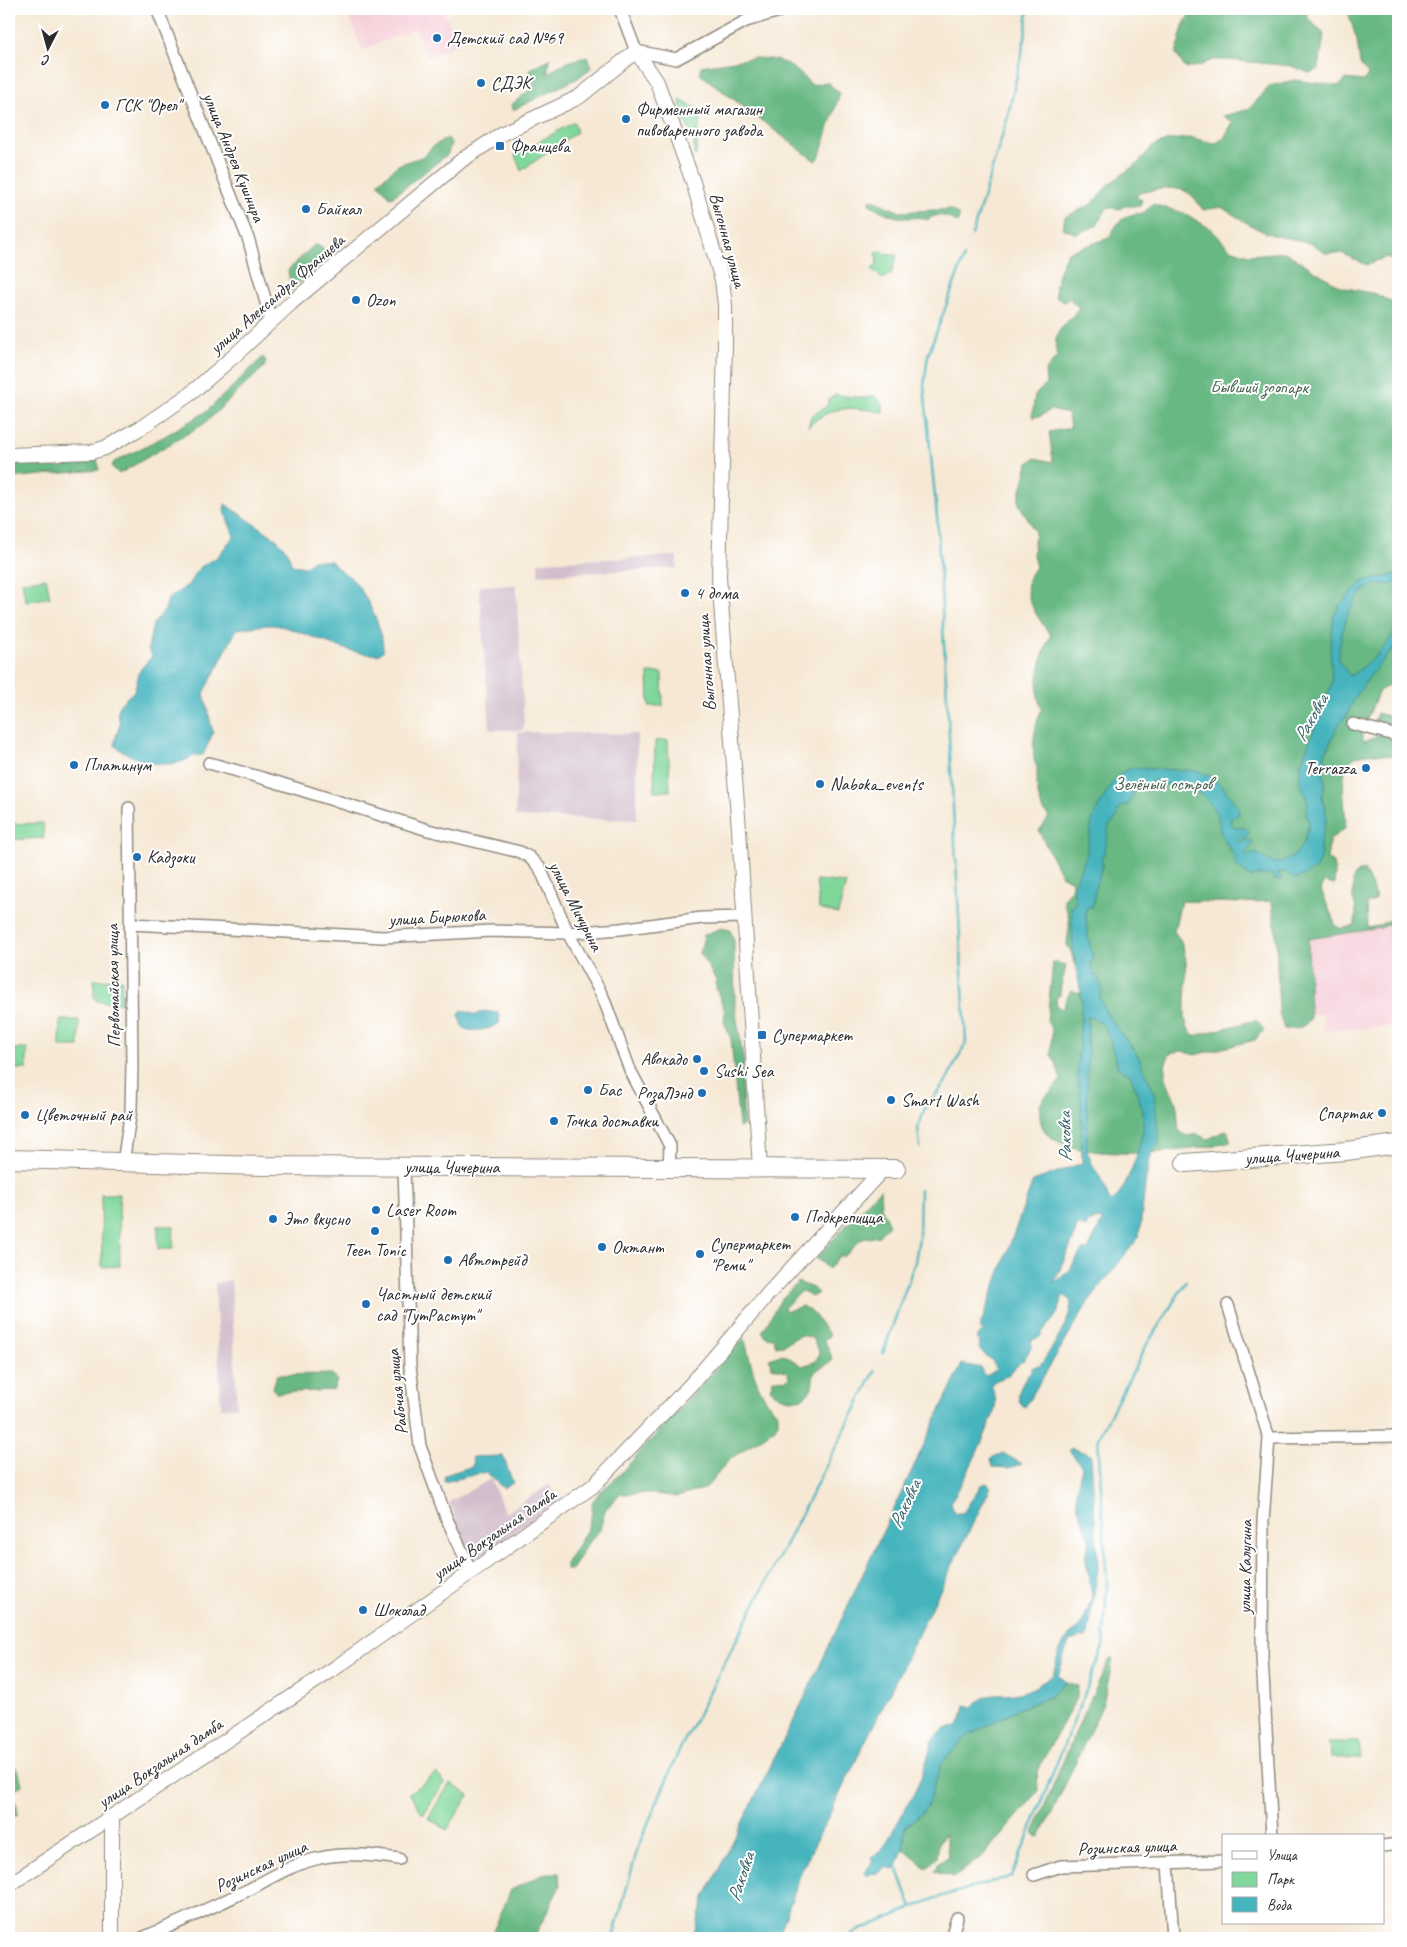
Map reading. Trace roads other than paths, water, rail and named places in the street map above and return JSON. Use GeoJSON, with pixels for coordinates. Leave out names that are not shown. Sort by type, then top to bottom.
{"type":"FeatureCollection","features":[{"type":"Feature","properties":{"kind":"main road","name":"улица Чичерина"},"geometry":{"type":"LineString","coordinates":[[1184,1162],[1346,1151],[1398,1144]]}},
{"type":"Feature","properties":{"kind":"main road","name":"улица Чичерина"},"geometry":{"type":"LineString","coordinates":[[9,1159],[123,1163],[890,1169]]}},
{"type":"Feature","properties":{"kind":"street","name":"улица Андрея Кушнира"},"geometry":{"type":"LineString","coordinates":[[156,9],[249,242],[271,321]]}},
{"type":"Feature","properties":{"kind":"street"},"geometry":{"type":"LineString","coordinates":[[620,9],[636,52],[676,59],[746,21],[786,9]]}},
{"type":"Feature","properties":{"kind":"street","name":"улица Александра Францева"},"geometry":{"type":"LineString","coordinates":[[9,455],[91,452],[105,448],[142,427],[190,394],[271,321],[462,160],[502,133],[579,97],[636,52]]}},
{"type":"Feature","properties":{"kind":"street","name":"Выгонная улица"},"geometry":{"type":"LineString","coordinates":[[636,52],[657,82],[692,182],[722,280],[725,315],[719,578],[745,917],[760,1168]]}},
{"type":"Feature","properties":{"kind":"street"},"geometry":{"type":"LineString","coordinates":[[1353,724],[1398,736]]}},
{"type":"Feature","properties":{"kind":"street","name":"улица Мичурина"},"geometry":{"type":"LineString","coordinates":[[209,763],[428,830],[511,850],[529,857],[540,868],[568,934],[604,997],[630,1070],[670,1146],[669,1168]]}},
{"type":"Feature","properties":{"kind":"street","name":"Первомайская улица"},"geometry":{"type":"LineString","coordinates":[[123,1163],[131,1110],[129,808]]}},
{"type":"Feature","properties":{"kind":"street","name":"улица Бирюкова"},"geometry":{"type":"LineString","coordinates":[[131,924],[383,937],[491,931],[568,934],[702,918],[745,917]]}},
{"type":"Feature","properties":{"kind":"street","name":"Рабочая улица"},"geometry":{"type":"LineString","coordinates":[[404,1166],[410,1366],[420,1446],[443,1510],[472,1573]]}},
{"type":"Feature","properties":{"kind":"street","name":"улица Вокзальная дамба"},"geometry":{"type":"LineString","coordinates":[[9,1885],[472,1573],[593,1486],[694,1381],[768,1294],[890,1169]]}},
{"type":"Feature","properties":{"kind":"street","name":"улица Калугина"},"geometry":{"type":"LineString","coordinates":[[1228,1305],[1269,1438],[1263,1521],[1262,1657],[1272,1834]]}},
{"type":"Feature","properties":{"kind":"street"},"geometry":{"type":"LineString","coordinates":[[1269,1438],[1398,1436]]}},
{"type":"Feature","properties":{"kind":"street"},"geometry":{"type":"LineString","coordinates":[[112,1817],[112,1938]]}},
{"type":"Feature","properties":{"kind":"street"},"geometry":{"type":"LineString","coordinates":[[1384,1846],[1398,1844]]}},
{"type":"Feature","properties":{"kind":"street","name":"Розинская улица"},"geometry":{"type":"LineString","coordinates":[[142,1938],[189,1919],[300,1864],[343,1854],[400,1860]]}},
{"type":"Feature","properties":{"kind":"street","name":"Розинская улица"},"geometry":{"type":"LineString","coordinates":[[1034,1875],[1050,1868],[1061,1866],[1222,1861]]}},
{"type":"Feature","properties":{"kind":"street"},"geometry":{"type":"LineString","coordinates":[[1168,1863],[1173,1938]]}},
{"type":"Feature","properties":{"kind":"street"},"geometry":{"type":"LineString","coordinates":[[951,1938],[957,1918]]}},
{"type":"Feature","properties":{"kind":"water"},"geometry":{"type":"Polygon","coordinates":[[[225,504],[274,537],[287,550],[292,565],[305,567],[313,560],[331,561],[352,579],[365,596],[374,614],[381,634],[383,651],[380,654],[357,652],[275,625],[237,629],[204,693],[213,733],[203,755],[168,764],[144,761],[129,755],[115,746],[120,723],[117,715],[120,704],[134,691],[140,670],[152,656],[148,649],[153,624],[165,610],[168,599],[188,585],[199,568],[217,557],[234,536],[224,511],[225,504]]]}},
{"type":"Feature","properties":{"kind":"water","name":"Раковка"},"geometry":{"type":"Polygon","coordinates":[[[1398,574],[1398,580],[1392,585],[1378,584],[1367,589],[1358,597],[1346,621],[1338,660],[1350,676],[1378,654],[1390,640],[1398,624],[1398,646],[1390,652],[1370,676],[1354,699],[1347,715],[1337,727],[1325,754],[1323,772],[1325,784],[1322,797],[1327,817],[1320,845],[1321,858],[1315,870],[1298,878],[1293,878],[1284,871],[1278,873],[1282,880],[1275,880],[1272,875],[1258,875],[1252,878],[1234,865],[1236,861],[1221,833],[1218,818],[1207,800],[1194,790],[1178,785],[1158,784],[1154,780],[1137,786],[1128,805],[1122,806],[1118,811],[1118,816],[1109,826],[1105,851],[1101,860],[1103,865],[1096,885],[1093,906],[1086,908],[1086,919],[1093,955],[1091,964],[1093,975],[1097,975],[1102,989],[1100,997],[1106,1013],[1138,1056],[1154,1091],[1159,1144],[1152,1151],[1146,1178],[1139,1237],[1089,1301],[1025,1407],[1019,1398],[1021,1387],[1033,1367],[1040,1366],[1064,1327],[1071,1302],[1065,1296],[1062,1296],[1059,1310],[1040,1337],[1032,1340],[1031,1348],[1023,1361],[1004,1378],[991,1385],[996,1402],[993,1416],[976,1456],[951,1501],[953,1509],[957,1513],[963,1513],[981,1485],[987,1483],[991,1487],[802,1870],[778,1938],[693,1938],[704,1899],[801,1705],[962,1364],[982,1368],[982,1372],[986,1376],[996,1370],[993,1362],[980,1350],[977,1337],[984,1330],[979,1329],[1033,1181],[1082,1163],[1081,1099],[1077,1073],[1082,1000],[1073,949],[1071,907],[1076,904],[1073,887],[1086,856],[1093,817],[1112,783],[1121,773],[1131,768],[1198,771],[1221,785],[1238,807],[1239,815],[1231,817],[1231,823],[1235,828],[1245,828],[1249,832],[1248,836],[1239,840],[1241,843],[1248,840],[1253,843],[1245,855],[1247,857],[1253,853],[1260,855],[1270,862],[1281,863],[1294,856],[1304,842],[1309,824],[1306,813],[1308,803],[1299,778],[1301,763],[1332,683],[1330,647],[1334,615],[1341,603],[1364,581],[1398,574]],[[1088,1016],[1087,1150],[1092,1164],[1112,1202],[1123,1187],[1134,1164],[1141,1139],[1143,1120],[1131,1075],[1118,1068],[1103,1024],[1088,1016]],[[1101,1219],[1089,1221],[1086,1228],[1078,1224],[1074,1238],[1054,1283],[1069,1271],[1082,1250],[1088,1250],[1102,1221],[1101,1219]]]}},
{"type":"Feature","properties":{"kind":"water"},"geometry":{"type":"Polygon","coordinates":[[[462,1010],[476,1015],[484,1011],[498,1013],[500,1022],[493,1027],[482,1030],[466,1029],[462,1026],[459,1015],[462,1010]]]}},
{"type":"Feature","properties":{"kind":"water"},"geometry":{"type":"Polygon","coordinates":[[[1072,1448],[1091,1455],[1098,1568],[1088,1635],[1084,1639],[1081,1637],[1070,1641],[1058,1676],[1066,1682],[1051,1696],[1014,1711],[966,1737],[942,1763],[926,1809],[905,1827],[903,1849],[897,1867],[893,1869],[887,1867],[877,1874],[872,1873],[868,1876],[865,1872],[873,1861],[871,1857],[881,1852],[913,1795],[922,1775],[933,1740],[945,1728],[957,1726],[962,1719],[965,1705],[973,1707],[979,1701],[990,1696],[1026,1691],[1053,1675],[1059,1651],[1071,1633],[1077,1629],[1084,1619],[1092,1596],[1085,1555],[1089,1544],[1088,1535],[1077,1505],[1076,1492],[1082,1467],[1069,1450],[1072,1448]]]}},
{"type":"Feature","properties":{"kind":"water"},"geometry":{"type":"Polygon","coordinates":[[[1003,1453],[1022,1464],[1009,1468],[993,1467],[991,1458],[1003,1453]]]}},
{"type":"Feature","properties":{"kind":"water"},"geometry":{"type":"Polygon","coordinates":[[[503,1456],[513,1483],[503,1488],[486,1472],[444,1482],[445,1475],[473,1466],[472,1457],[503,1456]]]}},
{"type":"Feature","properties":{"kind":"waterway"},"geometry":{"type":"LineString","coordinates":[[972,235],[1008,116],[1025,38],[1028,9]]}},
{"type":"Feature","properties":{"kind":"waterway"},"geometry":{"type":"LineString","coordinates":[[920,1147],[918,1127],[925,1108],[945,1083],[966,1043],[937,517],[924,386],[928,355],[964,257]]}},
{"type":"Feature","properties":{"kind":"waterway"},"geometry":{"type":"LineString","coordinates":[[883,1353],[915,1262],[919,1237],[920,1190]]}},
{"type":"Feature","properties":{"kind":"waterway"},"geometry":{"type":"LineString","coordinates":[[897,1867],[912,1908],[939,1897],[1012,1876],[1103,1647],[1107,1584],[1098,1438],[1146,1346],[1186,1282]]}},
{"type":"Feature","properties":{"kind":"waterway"},"geometry":{"type":"LineString","coordinates":[[613,1938],[638,1847],[678,1753],[875,1371]]}},
{"type":"Feature","properties":{"kind":"waterway"},"geometry":{"type":"LineString","coordinates":[[848,1937],[853,1933],[912,1908]]}},
{"type":"Feature","properties":{"kind":"place","name":"Детский сад №69"},"geometry":{"type":"Point","coordinates":[437,38]}},
{"type":"Feature","properties":{"kind":"place","name":"СДЭК"},"geometry":{"type":"Point","coordinates":[481,83]}},
{"type":"Feature","properties":{"kind":"place","name":"ГСК \"Орел\""},"geometry":{"type":"Point","coordinates":[105,105]}},
{"type":"Feature","properties":{"kind":"place","name":"Фирменный магазин пивоваренного завода"},"geometry":{"type":"Point","coordinates":[626,119]}},
{"type":"Feature","properties":{"kind":"place","name":"Францева"},"geometry":{"type":"Point","coordinates":[500,146]}},
{"type":"Feature","properties":{"kind":"place","name":"Байкал"},"geometry":{"type":"Point","coordinates":[306,209]}},
{"type":"Feature","properties":{"kind":"place","name":"Ozon"},"geometry":{"type":"Point","coordinates":[356,300]}},
{"type":"Feature","properties":{"kind":"place","name":"4 дома"},"geometry":{"type":"Point","coordinates":[685,593]}},
{"type":"Feature","properties":{"kind":"place","name":"Платинум"},"geometry":{"type":"Point","coordinates":[74,765]}},
{"type":"Feature","properties":{"kind":"place","name":"Terrazza"},"geometry":{"type":"Point","coordinates":[1366,768]}},
{"type":"Feature","properties":{"kind":"place","name":"Naboka_events"},"geometry":{"type":"Point","coordinates":[820,784]}},
{"type":"Feature","properties":{"kind":"place","name":"Кадзоки"},"geometry":{"type":"Point","coordinates":[137,857]}},
{"type":"Feature","properties":{"kind":"place","name":"Супермаркет"},"geometry":{"type":"Point","coordinates":[762,1035]}},
{"type":"Feature","properties":{"kind":"place","name":"Авокадо"},"geometry":{"type":"Point","coordinates":[697,1059]}},
{"type":"Feature","properties":{"kind":"place","name":"Sushi Sea"},"geometry":{"type":"Point","coordinates":[704,1071]}},
{"type":"Feature","properties":{"kind":"place","name":"Бас"},"geometry":{"type":"Point","coordinates":[588,1090]}},
{"type":"Feature","properties":{"kind":"place","name":"РозаЛэнд"},"geometry":{"type":"Point","coordinates":[702,1093]}},
{"type":"Feature","properties":{"kind":"place","name":"Smart Wash"},"geometry":{"type":"Point","coordinates":[891,1100]}},
{"type":"Feature","properties":{"kind":"place","name":"Спартак"},"geometry":{"type":"Point","coordinates":[1382,1113]}},
{"type":"Feature","properties":{"kind":"place","name":"Цветочный рай"},"geometry":{"type":"Point","coordinates":[25,1115]}},
{"type":"Feature","properties":{"kind":"place","name":"Точка доставки"},"geometry":{"type":"Point","coordinates":[554,1121]}},
{"type":"Feature","properties":{"kind":"place","name":"Laser Room"},"geometry":{"type":"Point","coordinates":[376,1210]}},
{"type":"Feature","properties":{"kind":"place","name":"Подкрепицца"},"geometry":{"type":"Point","coordinates":[795,1217]}},
{"type":"Feature","properties":{"kind":"place","name":"Это вкусно"},"geometry":{"type":"Point","coordinates":[273,1219]}},
{"type":"Feature","properties":{"kind":"place","name":"Teen Tonic"},"geometry":{"type":"Point","coordinates":[375,1231]}},
{"type":"Feature","properties":{"kind":"place","name":"Октант"},"geometry":{"type":"Point","coordinates":[602,1247]}},
{"type":"Feature","properties":{"kind":"place","name":"Супермаркет \"Реми\""},"geometry":{"type":"Point","coordinates":[700,1254]}},
{"type":"Feature","properties":{"kind":"place","name":"Автотрейд"},"geometry":{"type":"Point","coordinates":[448,1260]}},
{"type":"Feature","properties":{"kind":"place","name":"Частный детский сад \"ТутРастут\""},"geometry":{"type":"Point","coordinates":[366,1304]}},
{"type":"Feature","properties":{"kind":"place","name":"Шоколад"},"geometry":{"type":"Point","coordinates":[363,1610]}},
{"type":"Feature","properties":{"kind":"park label","name":"Бывший зоопарк"},"geometry":{"type":"Point","coordinates":[1259,387]}},
{"type":"Feature","properties":{"kind":"park label","name":"Зелёный остров"},"geometry":{"type":"Point","coordinates":[1163,784]}}]}
